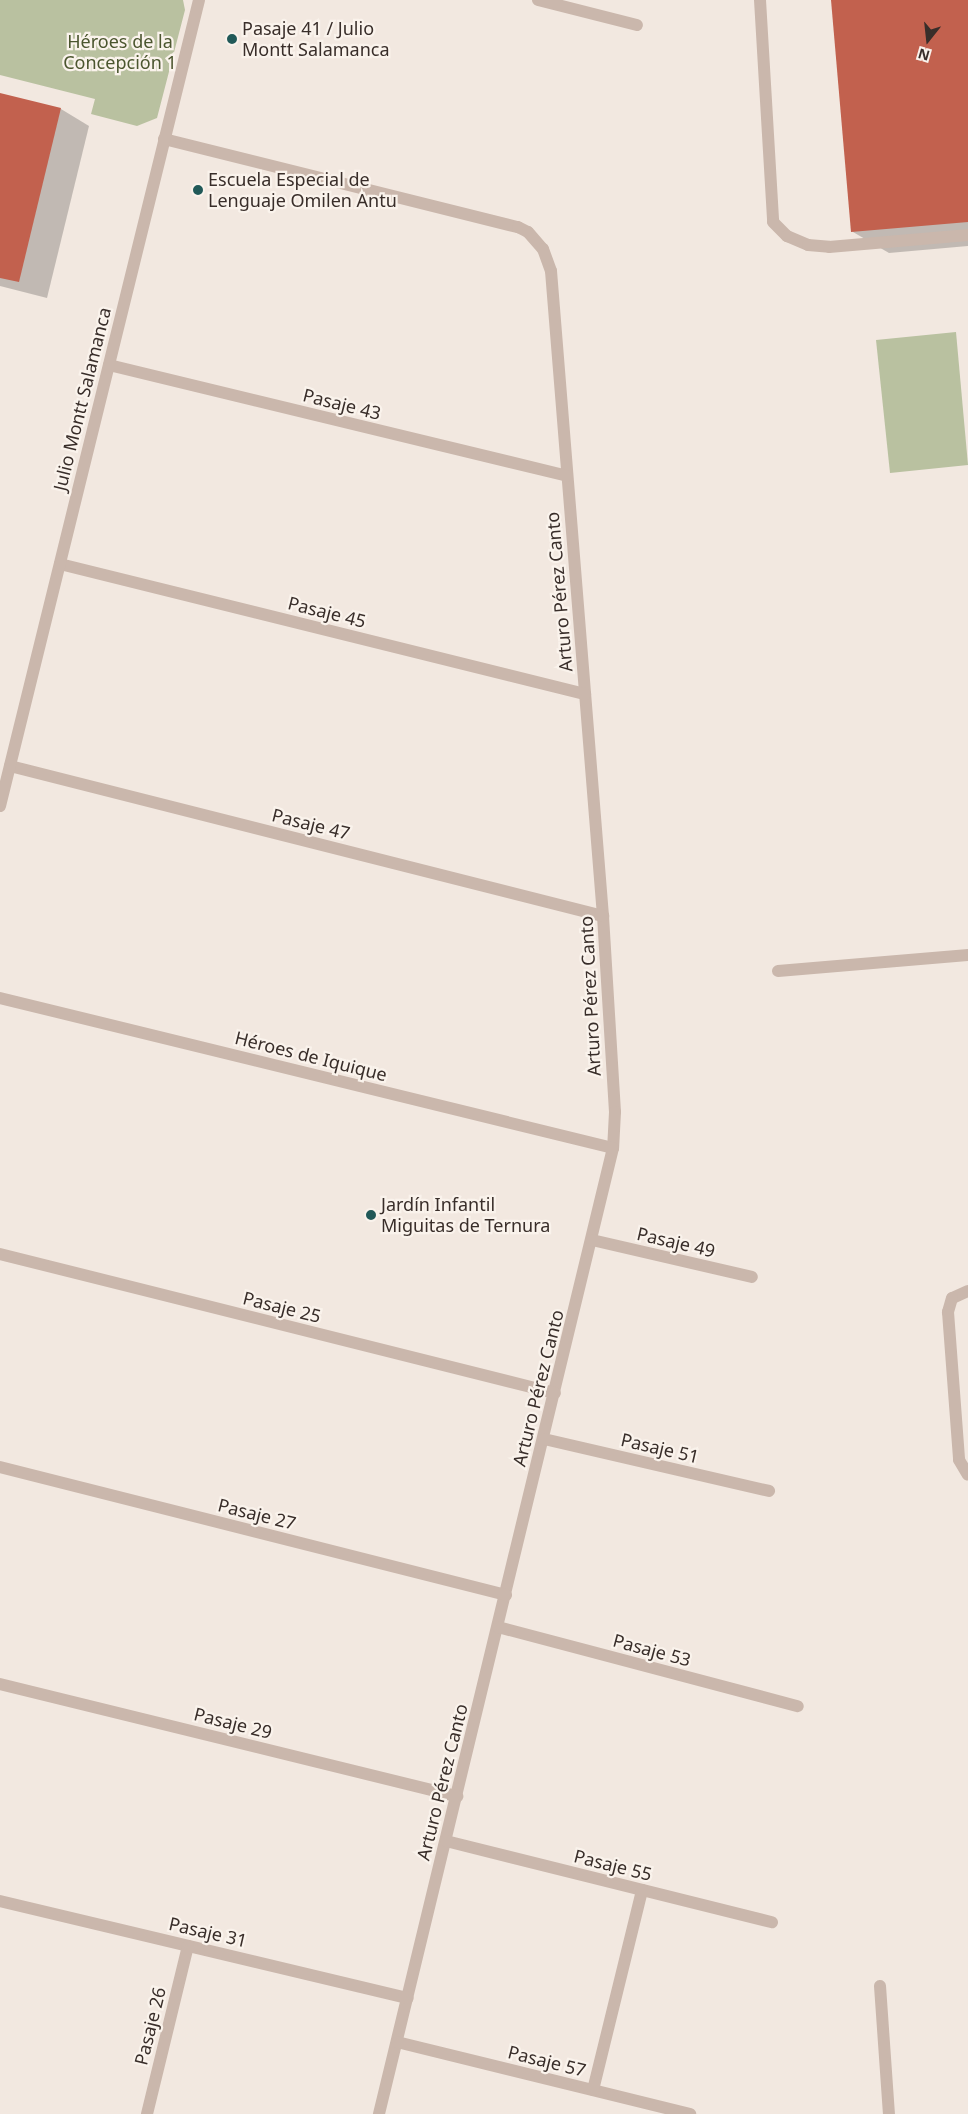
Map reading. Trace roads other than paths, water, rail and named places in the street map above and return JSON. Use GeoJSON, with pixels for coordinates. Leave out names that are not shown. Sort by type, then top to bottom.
{"type":"FeatureCollection","features":[{"type":"Feature","properties":{"kind":"street","name":"Julio Montt Salamanca"},"geometry":{"type":"LineString","coordinates":[[0,806],[198,0]]}},
{"type":"Feature","properties":{"kind":"street"},"geometry":{"type":"LineString","coordinates":[[538,0],[637,25]]}},
{"type":"Feature","properties":{"kind":"street"},"geometry":{"type":"LineString","coordinates":[[760,0],[772,222],[787,236],[808,245],[829,247],[968,235]]}},
{"type":"Feature","properties":{"kind":"street","name":"Arturo Pérez Canto"},"geometry":{"type":"LineString","coordinates":[[164,139],[507,223],[528,232],[543,249],[551,270],[603,916],[615,1112],[613,1148],[379,2114]]}},
{"type":"Feature","properties":{"kind":"street","name":"Pasaje 43"},"geometry":{"type":"LineString","coordinates":[[109,365],[567,476]]}},
{"type":"Feature","properties":{"kind":"street","name":"Pasaje 45"},"geometry":{"type":"LineString","coordinates":[[60,564],[585,694]]}},
{"type":"Feature","properties":{"kind":"street","name":"Pasaje 47"},"geometry":{"type":"LineString","coordinates":[[10,766],[603,916]]}},
{"type":"Feature","properties":{"kind":"street"},"geometry":{"type":"LineString","coordinates":[[778,971],[968,955]]}},
{"type":"Feature","properties":{"kind":"street","name":"Héroes de Iquique"},"geometry":{"type":"LineString","coordinates":[[0,998],[613,1148]]}},
{"type":"Feature","properties":{"kind":"street","name":"Pasaje 49"},"geometry":{"type":"LineString","coordinates":[[592,1240],[752,1278]]}},
{"type":"Feature","properties":{"kind":"street","name":"Pasaje 25"},"geometry":{"type":"LineString","coordinates":[[0,1254],[555,1393]]}},
{"type":"Feature","properties":{"kind":"street"},"geometry":{"type":"LineString","coordinates":[[968,1291],[952,1298],[948,1312],[959,1460],[968,1475]]}},
{"type":"Feature","properties":{"kind":"street","name":"Pasaje 51"},"geometry":{"type":"LineString","coordinates":[[544,1438],[769,1492]]}},
{"type":"Feature","properties":{"kind":"street","name":"Pasaje 27"},"geometry":{"type":"LineString","coordinates":[[0,1467],[506,1594]]}},
{"type":"Feature","properties":{"kind":"street","name":"Pasaje 53"},"geometry":{"type":"LineString","coordinates":[[498,1627],[798,1706]]}},
{"type":"Feature","properties":{"kind":"street","name":"Pasaje 29"},"geometry":{"type":"LineString","coordinates":[[0,1684],[457,1796]]}},
{"type":"Feature","properties":{"kind":"street","name":"Pasaje 55"},"geometry":{"type":"LineString","coordinates":[[446,1841],[772,1922]]}},
{"type":"Feature","properties":{"kind":"street"},"geometry":{"type":"LineString","coordinates":[[593,2090],[642,1890]]}},
{"type":"Feature","properties":{"kind":"street","name":"Pasaje 31"},"geometry":{"type":"LineString","coordinates":[[0,1901],[408,1998]]}},
{"type":"Feature","properties":{"kind":"street","name":"Pasaje 26"},"geometry":{"type":"LineString","coordinates":[[147,2114],[188,1946]]}},
{"type":"Feature","properties":{"kind":"street"},"geometry":{"type":"LineString","coordinates":[[880,1986],[889,2114]]}},
{"type":"Feature","properties":{"kind":"street","name":"Pasaje 57"},"geometry":{"type":"LineString","coordinates":[[397,2042],[690,2114]]}},
{"type":"Feature","properties":{"kind":"place","name":"Pasaje 41 / Julio Montt Salamanca"},"geometry":{"type":"Point","coordinates":[232,39]}},
{"type":"Feature","properties":{"kind":"place","name":"Escuela Especial de Lenguaje Omilen Antu"},"geometry":{"type":"Point","coordinates":[198,190]}},
{"type":"Feature","properties":{"kind":"place","name":"Jardín Infantil Miguitas de Ternura"},"geometry":{"type":"Point","coordinates":[371,1215]}},
{"type":"Feature","properties":{"kind":"park label","name":"Héroes de la Concepción 1"},"geometry":{"type":"Point","coordinates":[120,52]}}]}
